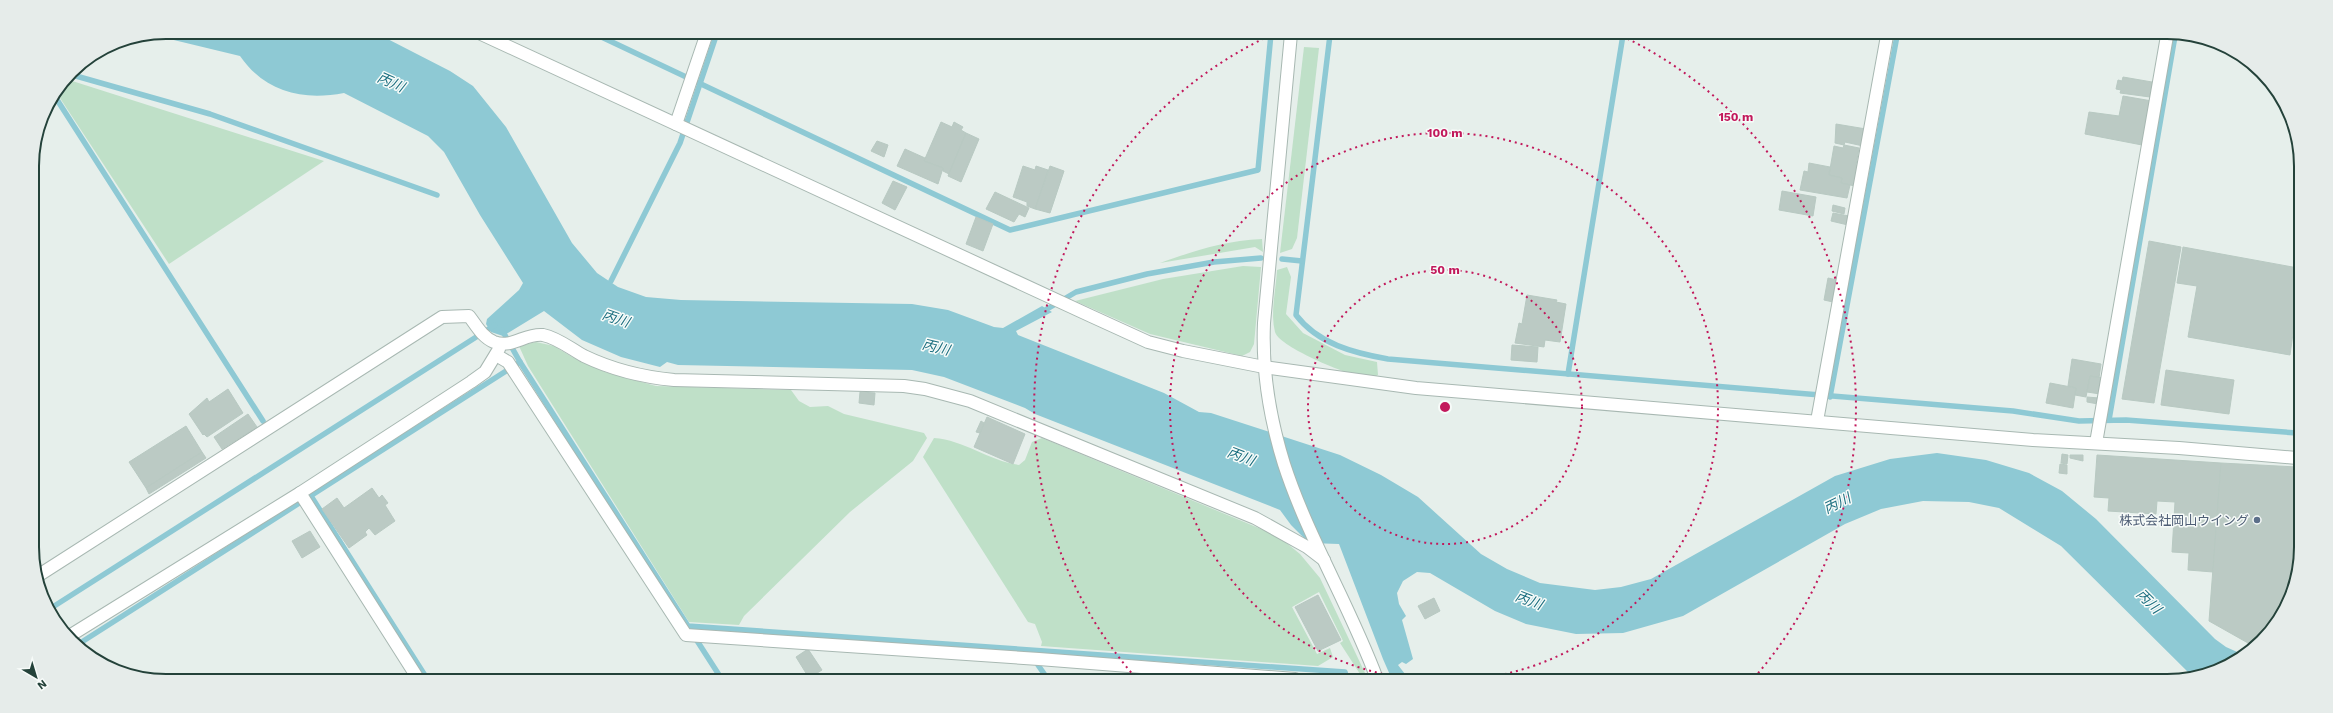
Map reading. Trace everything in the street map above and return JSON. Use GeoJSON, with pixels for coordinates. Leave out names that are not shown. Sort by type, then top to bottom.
{"type":"FeatureCollection","features":[{"type":"Feature","properties":{"kind":"street"},"geometry":{"type":"LineString","coordinates":[[492,39],[1148,342],[1265,373],[1416,388],[1817,422],[2294,458]]}},
{"type":"Feature","properties":{"kind":"street"},"geometry":{"type":"LineString","coordinates":[[678,125],[705,39]]}},
{"type":"Feature","properties":{"kind":"street"},"geometry":{"type":"LineString","coordinates":[[1291,39],[1264,323],[1265,373],[1284,463],[1324,560],[1375,674]]}},
{"type":"Feature","properties":{"kind":"street"},"geometry":{"type":"LineString","coordinates":[[1817,422],[1886,39]]}},
{"type":"Feature","properties":{"kind":"street"},"geometry":{"type":"LineString","coordinates":[[2096,443],[2166,39]]}},
{"type":"Feature","properties":{"kind":"street"},"geometry":{"type":"LineString","coordinates":[[41,573],[442,317],[469,316],[486,338],[504,347],[508,362],[686,635],[1227,674]]}},
{"type":"Feature","properties":{"kind":"street"},"geometry":{"type":"LineString","coordinates":[[74,634],[303,498],[485,372],[504,347],[535,335],[549,337],[600,363],[621,371],[657,379],[904,386],[950,396],[970,402],[1254,518],[1307,548],[1324,560]]}},
{"type":"Feature","properties":{"kind":"street"},"geometry":{"type":"LineString","coordinates":[[303,498],[415,674]]}},
{"type":"Feature","properties":{"kind":"green space"},"geometry":{"type":"Polygon","coordinates":[[[1304,47],[1319,48],[1297,238],[1292,249],[1280,253],[1304,47]]]}},
{"type":"Feature","properties":{"kind":"green space"},"geometry":{"type":"Polygon","coordinates":[[[72,81],[324,161],[169,264],[59,97],[72,81]]]}},
{"type":"Feature","properties":{"kind":"green space"},"geometry":{"type":"Polygon","coordinates":[[[1262,239],[1263,252],[1255,247],[1160,263],[1222,244],[1262,239]]]}},
{"type":"Feature","properties":{"kind":"green space"},"geometry":{"type":"Polygon","coordinates":[[[1243,266],[1261,267],[1254,344],[1250,352],[1242,356],[1150,334],[1075,301],[1163,279],[1243,266]]]}},
{"type":"Feature","properties":{"kind":"green space"},"geometry":{"type":"Polygon","coordinates":[[[1287,267],[1291,277],[1286,314],[1303,333],[1345,355],[1377,362],[1378,375],[1374,377],[1345,372],[1309,357],[1279,338],[1275,332],[1273,317],[1277,270],[1287,267]]]}},
{"type":"Feature","properties":{"kind":"green space"},"geometry":{"type":"Polygon","coordinates":[[[536,342],[554,346],[572,357],[605,372],[656,386],[791,390],[799,401],[810,407],[828,406],[844,414],[924,433],[927,438],[913,461],[850,512],[744,616],[739,625],[689,622],[528,366],[519,346],[536,342]]]}},
{"type":"Feature","properties":{"kind":"green space"},"geometry":{"type":"Polygon","coordinates":[[[934,438],[956,442],[997,459],[1019,465],[1025,460],[1032,442],[1042,438],[1278,536],[1300,554],[1320,578],[1365,673],[1360,674],[1340,643],[1343,641],[1319,592],[1292,607],[1317,654],[1330,648],[1333,657],[1318,666],[1041,646],[1042,642],[1035,624],[1028,622],[923,457],[934,438]]]}},
{"type":"Feature","properties":{"kind":"water","name":"丙川"},"geometry":{"type":"Polygon","coordinates":[[[170,39],[388,39],[450,71],[473,86],[506,127],[572,243],[597,273],[618,287],[646,297],[681,300],[912,304],[948,310],[994,327],[1003,328],[1042,306],[1052,312],[1016,331],[1018,335],[1164,393],[1199,412],[1211,413],[1340,455],[1381,475],[1418,497],[1481,554],[1507,569],[1540,583],[1595,590],[1621,587],[1651,579],[1835,476],[1890,459],[1937,453],[1986,460],[2029,473],[2062,491],[2096,519],[2215,639],[2226,647],[2239,653],[2208,667],[2188,672],[2061,546],[1999,508],[1969,502],[1923,501],[1881,509],[1845,524],[1683,616],[1623,633],[1576,634],[1526,624],[1495,611],[1430,573],[1417,572],[1403,581],[1397,593],[1399,604],[1406,616],[1402,620],[1413,659],[1406,664],[1402,662],[1398,665],[1405,674],[1390,674],[1339,544],[1309,543],[1291,525],[1280,510],[944,377],[912,370],[678,365],[667,362],[660,367],[621,357],[582,340],[544,311],[503,336],[491,332],[486,324],[487,319],[519,290],[523,283],[480,215],[444,152],[428,136],[344,93],[314,96],[286,91],[273,86],[250,68],[240,56],[170,39]]]}},
{"type":"Feature","properties":{"kind":"building"},"geometry":{"type":"Polygon","coordinates":[[[2123,77],[2152,82],[2150,97],[2120,93],[2121,90],[2116,89],[2118,80],[2122,81],[2123,77]]]}},
{"type":"Feature","properties":{"kind":"building"},"geometry":{"type":"Polygon","coordinates":[[[2123,96],[2152,101],[2142,145],[2085,134],[2089,112],[2119,116],[2123,96]]]}},
{"type":"Feature","properties":{"kind":"building"},"geometry":{"type":"Polygon","coordinates":[[[941,122],[952,127],[954,122],[963,127],[961,130],[966,133],[949,174],[943,171],[943,168],[924,161],[941,122]]]}},
{"type":"Feature","properties":{"kind":"building"},"geometry":{"type":"Polygon","coordinates":[[[1836,124],[1866,129],[1863,146],[1845,142],[1844,145],[1835,143],[1836,124]]]}},
{"type":"Feature","properties":{"kind":"building"},"geometry":{"type":"Polygon","coordinates":[[[966,133],[979,139],[961,182],[948,176],[966,133]]]}},
{"type":"Feature","properties":{"kind":"building"},"geometry":{"type":"Polygon","coordinates":[[[877,141],[888,145],[884,157],[871,151],[877,141]]]}},
{"type":"Feature","properties":{"kind":"building"},"geometry":{"type":"Polygon","coordinates":[[[1844,145],[1859,148],[1856,165],[1859,165],[1855,186],[1841,183],[1842,178],[1829,175],[1834,146],[1843,148],[1844,145]]]}},
{"type":"Feature","properties":{"kind":"building"},"geometry":{"type":"Polygon","coordinates":[[[905,149],[925,158],[924,161],[943,168],[938,184],[897,166],[905,149]]]}},
{"type":"Feature","properties":{"kind":"building"},"geometry":{"type":"Polygon","coordinates":[[[1809,163],[1830,167],[1829,175],[1842,178],[1841,183],[1850,185],[1847,198],[1800,190],[1804,171],[1808,172],[1809,163]]]}},
{"type":"Feature","properties":{"kind":"building"},"geometry":{"type":"Polygon","coordinates":[[[1023,166],[1035,170],[1036,166],[1048,170],[1035,209],[1027,206],[1027,202],[1013,197],[1023,166]]]}},
{"type":"Feature","properties":{"kind":"building"},"geometry":{"type":"Polygon","coordinates":[[[1050,166],[1064,171],[1050,213],[1035,209],[1050,166]]]}},
{"type":"Feature","properties":{"kind":"building"},"geometry":{"type":"Polygon","coordinates":[[[893,181],[907,187],[895,210],[882,203],[893,181]]]}},
{"type":"Feature","properties":{"kind":"building"},"geometry":{"type":"Polygon","coordinates":[[[1782,191],[1816,197],[1813,216],[1779,210],[1782,191]]]}},
{"type":"Feature","properties":{"kind":"building"},"geometry":{"type":"Polygon","coordinates":[[[995,192],[1029,208],[1025,217],[1019,214],[1014,222],[986,209],[995,192]]]}},
{"type":"Feature","properties":{"kind":"building"},"geometry":{"type":"Polygon","coordinates":[[[1833,205],[1845,208],[1844,214],[1832,211],[1833,205]]]}},
{"type":"Feature","properties":{"kind":"building"},"geometry":{"type":"Polygon","coordinates":[[[1833,213],[1849,216],[1848,225],[1831,221],[1833,213]]]}},
{"type":"Feature","properties":{"kind":"building"},"geometry":{"type":"Polygon","coordinates":[[[976,217],[993,224],[983,251],[966,244],[976,217]]]}},
{"type":"Feature","properties":{"kind":"building"},"geometry":{"type":"Polygon","coordinates":[[[2149,241],[2181,247],[2154,403],[2122,399],[2149,241]]]}},
{"type":"Feature","properties":{"kind":"building"},"geometry":{"type":"Polygon","coordinates":[[[2183,247],[2294,267],[2294,326],[2290,355],[2188,337],[2197,286],[2177,283],[2183,247]]]}},
{"type":"Feature","properties":{"kind":"building"},"geometry":{"type":"Polygon","coordinates":[[[1828,278],[1837,280],[1833,302],[1824,300],[1828,278]]]}},
{"type":"Feature","properties":{"kind":"building"},"geometry":{"type":"Polygon","coordinates":[[[1527,295],[1557,300],[1556,302],[1566,304],[1560,342],[1545,340],[1544,347],[1515,343],[1519,323],[1522,324],[1527,295]]]}},
{"type":"Feature","properties":{"kind":"building"},"geometry":{"type":"Polygon","coordinates":[[[1512,345],[1538,347],[1537,362],[1511,360],[1512,345]]]}},
{"type":"Feature","properties":{"kind":"building"},"geometry":{"type":"Polygon","coordinates":[[[2072,359],[2101,364],[2099,378],[2090,376],[2086,397],[2075,395],[2076,388],[2068,386],[2072,359]]]}},
{"type":"Feature","properties":{"kind":"building"},"geometry":{"type":"Polygon","coordinates":[[[2166,370],[2234,380],[2229,414],[2161,405],[2166,370]]]}},
{"type":"Feature","properties":{"kind":"building"},"geometry":{"type":"Polygon","coordinates":[[[2090,376],[2103,378],[2100,394],[2087,392],[2090,376]]]}},
{"type":"Feature","properties":{"kind":"building"},"geometry":{"type":"Polygon","coordinates":[[[2050,383],[2076,388],[2073,408],[2046,403],[2050,383]]]}},
{"type":"Feature","properties":{"kind":"building"},"geometry":{"type":"Polygon","coordinates":[[[228,389],[243,413],[207,437],[204,434],[203,435],[189,414],[207,398],[209,402],[228,389]]]}},
{"type":"Feature","properties":{"kind":"building"},"geometry":{"type":"Polygon","coordinates":[[[860,392],[875,393],[874,405],[859,403],[860,392]]]}},
{"type":"Feature","properties":{"kind":"building"},"geometry":{"type":"Polygon","coordinates":[[[2087,397],[2099,398],[2098,404],[2087,402],[2087,397]]]}},
{"type":"Feature","properties":{"kind":"building"},"geometry":{"type":"Polygon","coordinates":[[[248,414],[257,427],[222,449],[214,437],[248,414]]]}},
{"type":"Feature","properties":{"kind":"building"},"geometry":{"type":"Polygon","coordinates":[[[987,417],[1025,434],[1013,464],[974,447],[987,417]]]}},
{"type":"Feature","properties":{"kind":"building"},"geometry":{"type":"Polygon","coordinates":[[[981,421],[984,423],[980,433],[976,432],[981,421]]]}},
{"type":"Feature","properties":{"kind":"building"},"geometry":{"type":"Polygon","coordinates":[[[186,426],[202,452],[146,488],[129,462],[186,426]]]}},
{"type":"Feature","properties":{"kind":"building"},"geometry":{"type":"Polygon","coordinates":[[[202,452],[206,458],[149,494],[146,488],[202,452]]]}},
{"type":"Feature","properties":{"kind":"building"},"geometry":{"type":"Polygon","coordinates":[[[2062,454],[2068,455],[2067,464],[2061,463],[2062,454]]]}},
{"type":"Feature","properties":{"kind":"building"},"geometry":{"type":"Polygon","coordinates":[[[2070,455],[2083,455],[2083,461],[2070,458],[2070,455]]]}},
{"type":"Feature","properties":{"kind":"building"},"geometry":{"type":"Polygon","coordinates":[[[2097,455],[2221,463],[2213,572],[2188,570],[2189,553],[2172,552],[2175,502],[2157,501],[2156,514],[2108,511],[2109,498],[2094,497],[2097,455]]]}},
{"type":"Feature","properties":{"kind":"building","name":"株式会社岡山ウイング"},"geometry":{"type":"Polygon","coordinates":[[[2221,463],[2294,467],[2293,564],[2290,580],[2273,618],[2250,643],[2209,621],[2221,463]]]}},
{"type":"Feature","properties":{"kind":"building"},"geometry":{"type":"Polygon","coordinates":[[[2060,464],[2067,465],[2067,474],[2059,473],[2060,464]]]}},
{"type":"Feature","properties":{"kind":"building"},"geometry":{"type":"Polygon","coordinates":[[[372,488],[379,498],[382,495],[388,503],[385,505],[395,521],[375,535],[369,528],[365,532],[367,535],[349,548],[322,509],[337,498],[344,508],[372,488]]]}},
{"type":"Feature","properties":{"kind":"building"},"geometry":{"type":"Polygon","coordinates":[[[310,531],[320,547],[302,558],[292,541],[310,531]]]}},
{"type":"Feature","properties":{"kind":"building"},"geometry":{"type":"Polygon","coordinates":[[[1318,595],[1341,640],[1318,651],[1295,607],[1318,595]]]}},
{"type":"Feature","properties":{"kind":"building"},"geometry":{"type":"Polygon","coordinates":[[[1434,598],[1440,611],[1425,619],[1418,606],[1434,598]]]}},
{"type":"Feature","properties":{"kind":"building"},"geometry":{"type":"Polygon","coordinates":[[[808,649],[822,670],[816,674],[807,674],[796,657],[808,649]]]}},
{"type":"Feature","properties":{"kind":"waterway"},"geometry":{"type":"LineString","coordinates":[[606,39],[1010,230],[1258,170],[1271,39]]}},
{"type":"Feature","properties":{"kind":"waterway"},"geometry":{"type":"LineString","coordinates":[[611,281],[680,143],[715,39]]}},
{"type":"Feature","properties":{"kind":"waterway"},"geometry":{"type":"LineString","coordinates":[[1330,39],[1296,315],[1315,333],[1338,346],[1362,354],[1388,359],[2013,411],[2079,421],[2126,420],[2294,433]]}},
{"type":"Feature","properties":{"kind":"waterway"},"geometry":{"type":"LineString","coordinates":[[1568,374],[1622,39]]}},
{"type":"Feature","properties":{"kind":"waterway"},"geometry":{"type":"LineString","coordinates":[[1830,397],[1896,39]]}},
{"type":"Feature","properties":{"kind":"waterway"},"geometry":{"type":"LineString","coordinates":[[2109,420],[2174,39]]}},
{"type":"Feature","properties":{"kind":"waterway"},"geometry":{"type":"LineString","coordinates":[[77,76],[210,114],[437,195]]}},
{"type":"Feature","properties":{"kind":"waterway"},"geometry":{"type":"LineString","coordinates":[[57,100],[263,421]]}},
{"type":"Feature","properties":{"kind":"waterway"},"geometry":{"type":"LineString","coordinates":[[1042,312],[1076,292],[1147,274],[1214,262],[1261,258]]}},
{"type":"Feature","properties":{"kind":"waterway"},"geometry":{"type":"LineString","coordinates":[[1282,259],[1302,261]]}},
{"type":"Feature","properties":{"kind":"waterway"},"geometry":{"type":"LineString","coordinates":[[54,606],[495,325]]}},
{"type":"Feature","properties":{"kind":"waterway"},"geometry":{"type":"LineString","coordinates":[[502,330],[520,362],[688,626],[1345,672],[1346,674]]}},
{"type":"Feature","properties":{"kind":"waterway"},"geometry":{"type":"LineString","coordinates":[[82,642],[520,362]]}},
{"type":"Feature","properties":{"kind":"waterway"},"geometry":{"type":"LineString","coordinates":[[311,496],[424,674]]}},
{"type":"Feature","properties":{"kind":"waterway"},"geometry":{"type":"LineString","coordinates":[[694,636],[718,674]]}},
{"type":"Feature","properties":{"kind":"waterway"},"geometry":{"type":"LineString","coordinates":[[1038,665],[1044,674]]}},
{"type":"Feature","properties":{"kind":"place","name":"株式会社岡山ウイング"},"geometry":{"type":"Point","coordinates":[2257,520]}}]}
